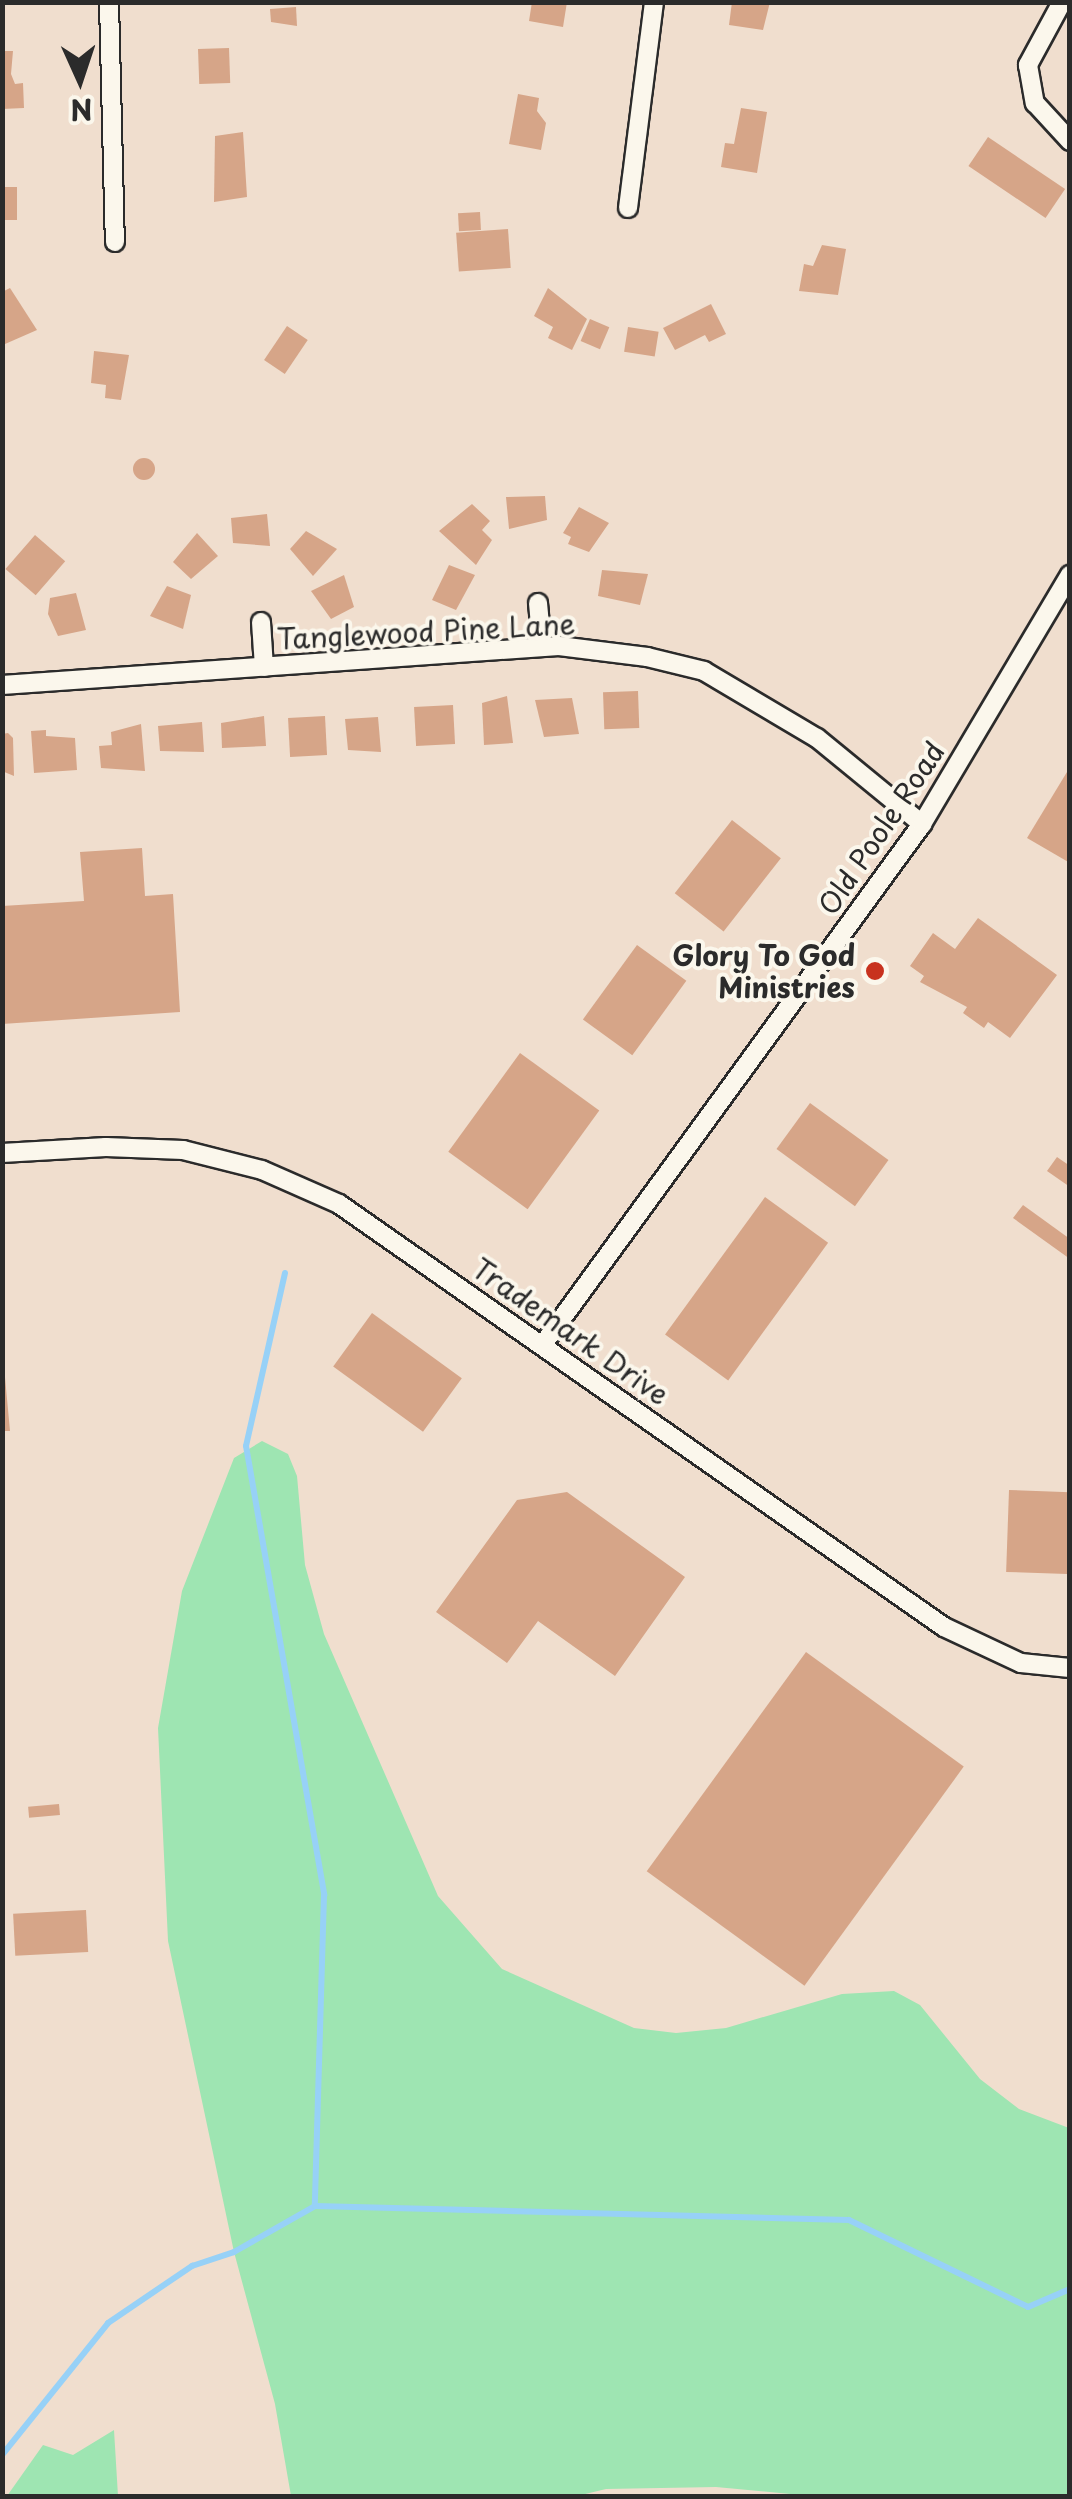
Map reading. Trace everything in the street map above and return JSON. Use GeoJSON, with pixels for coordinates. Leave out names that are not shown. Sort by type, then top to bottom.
{"type":"FeatureCollection","features":[{"type":"Feature","properties":{"kind":"street"},"geometry":{"type":"LineString","coordinates":[[109,2],[115,242]]}},
{"type":"Feature","properties":{"kind":"street"},"geometry":{"type":"LineString","coordinates":[[628,208],[654,2]]}},
{"type":"Feature","properties":{"kind":"street"},"geometry":{"type":"LineString","coordinates":[[1062,2],[1028,64],[1035,103],[1070,142]]}},
{"type":"Feature","properties":{"kind":"street","name":"Old Poole Road"},"geometry":{"type":"LineString","coordinates":[[544,1343],[922,824],[1070,575]]}},
{"type":"Feature","properties":{"kind":"street"},"geometry":{"type":"LineString","coordinates":[[538,603],[542,647]]}},
{"type":"Feature","properties":{"kind":"street"},"geometry":{"type":"LineString","coordinates":[[261,622],[264,666]]}},
{"type":"Feature","properties":{"kind":"street","name":"Tanglewood Pine Lane"},"geometry":{"type":"LineString","coordinates":[[2,685],[542,647],[647,657],[704,672],[817,738],[922,824]]}},
{"type":"Feature","properties":{"kind":"street","name":"Trademark Drive"},"geometry":{"type":"LineString","coordinates":[[2,1154],[106,1147],[184,1150],[262,1170],[338,1204],[544,1343],[944,1627],[1021,1662],[1070,1668]]}},
{"type":"Feature","properties":{"kind":"green space"},"geometry":{"type":"Polygon","coordinates":[[[262,1441],[288,1454],[297,1476],[305,1565],[324,1634],[438,1896],[502,1969],[634,2028],[676,2033],[726,2028],[842,1994],[894,1991],[920,2005],[980,2079],[1019,2109],[1069,2128],[1069,2496],[811,2496],[716,2487],[606,2489],[577,2496],[291,2496],[275,2404],[234,2252],[168,1941],[158,1728],[182,1591],[234,1458],[262,1441]]]}},
{"type":"Feature","properties":{"kind":"green space"},"geometry":{"type":"Polygon","coordinates":[[[114,2430],[118,2496],[7,2496],[43,2445],[73,2455],[114,2430]]]}},
{"type":"Feature","properties":{"kind":"building"},"geometry":{"type":"Polygon","coordinates":[[[532,2],[567,2],[563,27],[529,21],[532,2]]]}},
{"type":"Feature","properties":{"kind":"building"},"geometry":{"type":"Polygon","coordinates":[[[732,2],[770,2],[763,30],[729,25],[732,2]]]}},
{"type":"Feature","properties":{"kind":"building"},"geometry":{"type":"Polygon","coordinates":[[[296,7],[297,26],[271,22],[270,9],[296,7]]]}},
{"type":"Feature","properties":{"kind":"building"},"geometry":{"type":"Polygon","coordinates":[[[229,48],[230,83],[199,84],[198,49],[229,48]]]}},
{"type":"Feature","properties":{"kind":"building"},"geometry":{"type":"Polygon","coordinates":[[[2,51],[13,51],[11,74],[15,84],[23,83],[24,108],[2,109],[2,51]]]}},
{"type":"Feature","properties":{"kind":"building"},"geometry":{"type":"Polygon","coordinates":[[[518,94],[539,98],[537,111],[546,123],[541,150],[509,144],[518,94]]]}},
{"type":"Feature","properties":{"kind":"building"},"geometry":{"type":"Polygon","coordinates":[[[741,108],[767,112],[757,173],[721,167],[725,143],[734,144],[741,108]]]}},
{"type":"Feature","properties":{"kind":"building"},"geometry":{"type":"Polygon","coordinates":[[[243,132],[247,197],[214,202],[215,136],[243,132]]]}},
{"type":"Feature","properties":{"kind":"building"},"geometry":{"type":"Polygon","coordinates":[[[988,137],[1065,189],[1046,218],[968,166],[988,137]]]}},
{"type":"Feature","properties":{"kind":"building"},"geometry":{"type":"Polygon","coordinates":[[[2,187],[17,187],[17,220],[2,220],[2,187]]]}},
{"type":"Feature","properties":{"kind":"building"},"geometry":{"type":"Polygon","coordinates":[[[480,212],[481,230],[459,231],[458,213],[480,212]]]}},
{"type":"Feature","properties":{"kind":"building"},"geometry":{"type":"Polygon","coordinates":[[[508,229],[511,268],[459,272],[456,233],[508,229]]]}},
{"type":"Feature","properties":{"kind":"building"},"geometry":{"type":"Polygon","coordinates":[[[822,245],[846,249],[838,295],[799,291],[804,264],[813,266],[822,245]]]}},
{"type":"Feature","properties":{"kind":"building"},"geometry":{"type":"Polygon","coordinates":[[[10,288],[37,330],[5,344],[2,292],[10,288]]]}},
{"type":"Feature","properties":{"kind":"building"},"geometry":{"type":"Polygon","coordinates":[[[548,288],[587,319],[572,350],[548,338],[553,327],[534,316],[548,288]]]}},
{"type":"Feature","properties":{"kind":"building"},"geometry":{"type":"Polygon","coordinates":[[[711,304],[726,334],[709,342],[705,335],[675,350],[663,328],[711,304]]]}},
{"type":"Feature","properties":{"kind":"building"},"geometry":{"type":"Polygon","coordinates":[[[590,319],[609,327],[600,349],[581,341],[590,319]]]}},
{"type":"Feature","properties":{"kind":"building"},"geometry":{"type":"Polygon","coordinates":[[[287,326],[308,340],[285,374],[264,360],[287,326]]]}},
{"type":"Feature","properties":{"kind":"building"},"geometry":{"type":"Polygon","coordinates":[[[628,327],[659,332],[655,357],[624,352],[628,327]]]}},
{"type":"Feature","properties":{"kind":"building"},"geometry":{"type":"Polygon","coordinates":[[[94,351],[129,355],[121,400],[105,398],[106,385],[91,383],[94,351]]]}},
{"type":"Feature","properties":{"kind":"building"},"geometry":{"type":"Polygon","coordinates":[[[144,458],[152,461],[152,477],[144,480],[136,477],[133,469],[136,461],[144,458]]]}},
{"type":"Feature","properties":{"kind":"building"},"geometry":{"type":"Polygon","coordinates":[[[545,496],[547,520],[509,529],[506,497],[545,496]]]}},
{"type":"Feature","properties":{"kind":"building"},"geometry":{"type":"Polygon","coordinates":[[[472,504],[490,521],[482,530],[492,540],[476,565],[439,531],[472,504]]]}},
{"type":"Feature","properties":{"kind":"building"},"geometry":{"type":"Polygon","coordinates":[[[579,507],[609,523],[589,552],[568,544],[571,537],[563,533],[579,507]]]}},
{"type":"Feature","properties":{"kind":"building"},"geometry":{"type":"Polygon","coordinates":[[[267,514],[270,546],[233,543],[231,518],[267,514]]]}},
{"type":"Feature","properties":{"kind":"building"},"geometry":{"type":"Polygon","coordinates":[[[306,531],[337,549],[313,576],[290,549],[306,531]]]}},
{"type":"Feature","properties":{"kind":"building"},"geometry":{"type":"Polygon","coordinates":[[[197,533],[218,556],[191,579],[173,562],[197,533]]]}},
{"type":"Feature","properties":{"kind":"building"},"geometry":{"type":"Polygon","coordinates":[[[35,535],[65,561],[36,595],[5,569],[35,535]]]}},
{"type":"Feature","properties":{"kind":"building"},"geometry":{"type":"Polygon","coordinates":[[[449,565],[475,575],[456,610],[432,600],[449,565]]]}},
{"type":"Feature","properties":{"kind":"building"},"geometry":{"type":"Polygon","coordinates":[[[602,570],[648,574],[640,605],[598,596],[602,570]]]}},
{"type":"Feature","properties":{"kind":"building"},"geometry":{"type":"Polygon","coordinates":[[[344,575],[354,607],[331,619],[311,591],[344,575]]]}},
{"type":"Feature","properties":{"kind":"building"},"geometry":{"type":"Polygon","coordinates":[[[167,586],[191,595],[183,629],[150,616],[167,586]]]}},
{"type":"Feature","properties":{"kind":"building"},"geometry":{"type":"Polygon","coordinates":[[[76,593],[86,630],[58,636],[48,614],[50,598],[76,593]]]}},
{"type":"Feature","properties":{"kind":"building"},"geometry":{"type":"Polygon","coordinates":[[[638,691],[639,728],[604,729],[603,692],[638,691]]]}},
{"type":"Feature","properties":{"kind":"building"},"geometry":{"type":"Polygon","coordinates":[[[507,696],[513,743],[484,745],[482,703],[507,696]]]}},
{"type":"Feature","properties":{"kind":"building"},"geometry":{"type":"Polygon","coordinates":[[[572,698],[579,734],[544,737],[535,700],[572,698]]]}},
{"type":"Feature","properties":{"kind":"building"},"geometry":{"type":"Polygon","coordinates":[[[453,705],[455,744],[416,746],[414,707],[453,705]]]}},
{"type":"Feature","properties":{"kind":"building"},"geometry":{"type":"Polygon","coordinates":[[[264,716],[266,746],[222,748],[221,723],[264,716]]]}},
{"type":"Feature","properties":{"kind":"building"},"geometry":{"type":"Polygon","coordinates":[[[325,716],[327,755],[290,757],[288,718],[325,716]]]}},
{"type":"Feature","properties":{"kind":"building"},"geometry":{"type":"Polygon","coordinates":[[[378,717],[381,752],[348,750],[345,719],[378,717]]]}},
{"type":"Feature","properties":{"kind":"building"},"geometry":{"type":"Polygon","coordinates":[[[202,722],[204,752],[160,751],[158,726],[202,722]]]}},
{"type":"Feature","properties":{"kind":"building"},"geometry":{"type":"Polygon","coordinates":[[[141,724],[145,771],[101,768],[99,746],[112,745],[111,732],[141,724]]]}},
{"type":"Feature","properties":{"kind":"building"},"geometry":{"type":"Polygon","coordinates":[[[46,730],[46,736],[75,738],[77,770],[34,773],[31,731],[46,730]]]}},
{"type":"Feature","properties":{"kind":"building"},"geometry":{"type":"Polygon","coordinates":[[[2,734],[13,738],[14,776],[2,771],[2,734]]]}},
{"type":"Feature","properties":{"kind":"building"},"geometry":{"type":"Polygon","coordinates":[[[1070,767],[1070,863],[1027,838],[1070,767]]]}},
{"type":"Feature","properties":{"kind":"building"},"geometry":{"type":"Polygon","coordinates":[[[732,820],[781,858],[724,931],[675,893],[732,820]]]}},
{"type":"Feature","properties":{"kind":"building"},"geometry":{"type":"Polygon","coordinates":[[[142,848],[145,896],[173,894],[180,1012],[2,1024],[2,906],[84,901],[80,852],[142,848]]]}},
{"type":"Feature","properties":{"kind":"building"},"geometry":{"type":"Polygon","coordinates":[[[978,918],[1057,975],[1010,1038],[988,1022],[984,1028],[963,1013],[967,1007],[920,982],[924,976],[910,966],[933,933],[955,949],[978,918]]]}},
{"type":"Feature","properties":{"kind":"building"},"geometry":{"type":"Polygon","coordinates":[[[637,945],[686,981],[632,1055],[583,1019],[637,945]]]}},
{"type":"Feature","properties":{"kind":"building"},"geometry":{"type":"Polygon","coordinates":[[[520,1053],[599,1111],[528,1209],[448,1152],[520,1053]]]}},
{"type":"Feature","properties":{"kind":"building"},"geometry":{"type":"Polygon","coordinates":[[[810,1103],[888,1160],[855,1206],[776,1149],[810,1103]]]}},
{"type":"Feature","properties":{"kind":"building"},"geometry":{"type":"Polygon","coordinates":[[[1057,1157],[1070,1166],[1070,1187],[1047,1171],[1057,1157]]]}},
{"type":"Feature","properties":{"kind":"building"},"geometry":{"type":"Polygon","coordinates":[[[765,1197],[828,1243],[728,1380],[665,1335],[765,1197]]]}},
{"type":"Feature","properties":{"kind":"building"},"geometry":{"type":"Polygon","coordinates":[[[1023,1205],[1070,1239],[1070,1259],[1013,1218],[1023,1205]]]}},
{"type":"Feature","properties":{"kind":"building"},"geometry":{"type":"Polygon","coordinates":[[[372,1313],[462,1378],[423,1432],[333,1366],[372,1313]]]}},
{"type":"Feature","properties":{"kind":"building"},"geometry":{"type":"Polygon","coordinates":[[[2,1345],[10,1431],[2,1431],[2,1345]]]}},
{"type":"Feature","properties":{"kind":"building"},"geometry":{"type":"Polygon","coordinates":[[[1009,1490],[1070,1492],[1067,1574],[1006,1572],[1009,1490]]]}},
{"type":"Feature","properties":{"kind":"building"},"geometry":{"type":"Polygon","coordinates":[[[567,1492],[685,1577],[615,1676],[538,1621],[507,1663],[436,1612],[517,1500],[567,1492]]]}},
{"type":"Feature","properties":{"kind":"building"},"geometry":{"type":"Polygon","coordinates":[[[806,1652],[964,1767],[804,1986],[647,1871],[806,1652]]]}},
{"type":"Feature","properties":{"kind":"building"},"geometry":{"type":"Polygon","coordinates":[[[59,1804],[60,1815],[29,1818],[28,1807],[59,1804]]]}},
{"type":"Feature","properties":{"kind":"building"},"geometry":{"type":"Polygon","coordinates":[[[86,1910],[88,1952],[15,1956],[13,1914],[86,1910]]]}},
{"type":"Feature","properties":{"kind":"waterway"},"geometry":{"type":"LineString","coordinates":[[285,1273],[246,1446],[324,1895],[315,2206]]}},
{"type":"Feature","properties":{"kind":"waterway"},"geometry":{"type":"LineString","coordinates":[[2,2455],[108,2323],[192,2266],[234,2252],[315,2206],[849,2220],[1028,2307],[1070,2289]]}},
{"type":"Feature","properties":{"kind":"place","name":"Glory To God Ministries"},"geometry":{"type":"Point","coordinates":[875,971]}}]}
